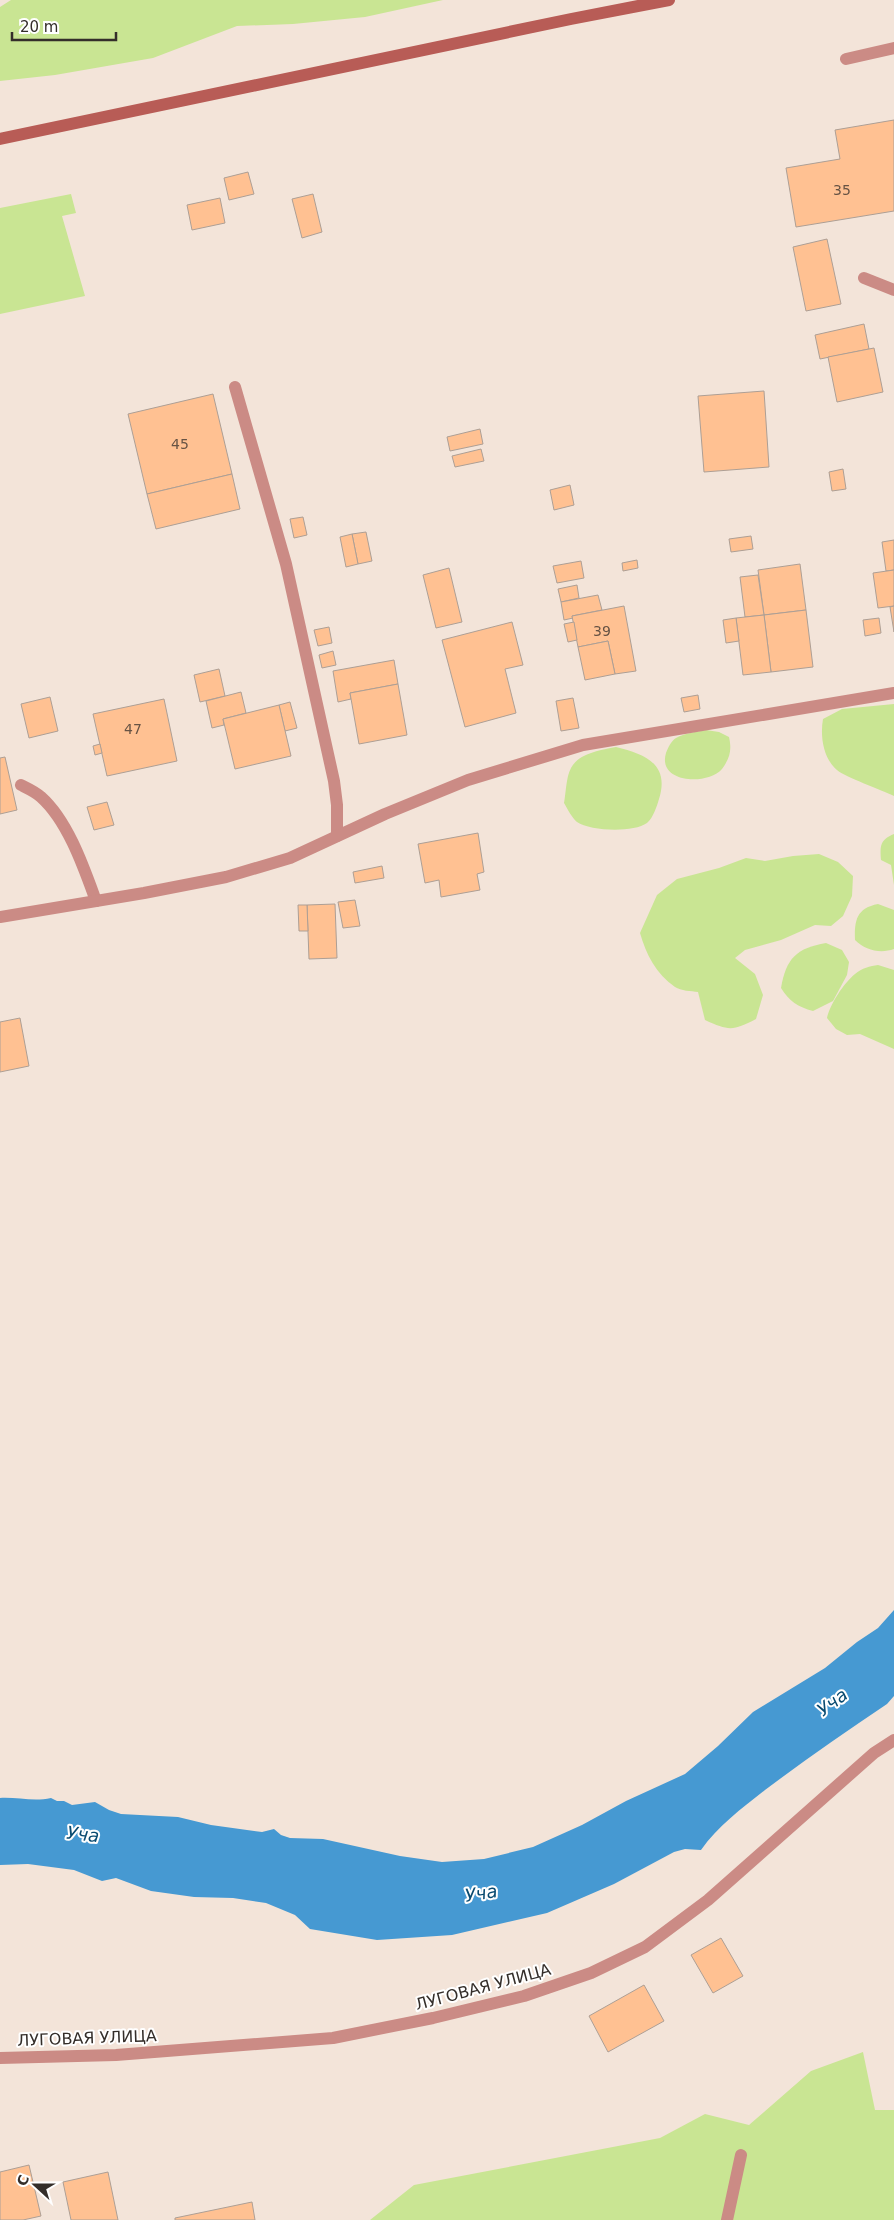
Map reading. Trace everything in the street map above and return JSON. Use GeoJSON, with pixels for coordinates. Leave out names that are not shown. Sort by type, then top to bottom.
{"type":"FeatureCollection","features":[{"type":"Feature","properties":{"kind":"main road"},"geometry":{"type":"LineString","coordinates":[[0,139],[669,0]]}},
{"type":"Feature","properties":{"kind":"street"},"geometry":{"type":"LineString","coordinates":[[846,58],[894,48]]}},
{"type":"Feature","properties":{"kind":"street"},"geometry":{"type":"LineString","coordinates":[[864,278],[894,290]]}},
{"type":"Feature","properties":{"kind":"street"},"geometry":{"type":"LineString","coordinates":[[235,387],[286,564],[334,781],[337,836]]}},
{"type":"Feature","properties":{"kind":"street"},"geometry":{"type":"LineString","coordinates":[[0,917],[226,877],[290,858],[385,814],[468,780],[583,745],[894,693]]}},
{"type":"Feature","properties":{"kind":"street"},"geometry":{"type":"LineString","coordinates":[[20,785],[40,796],[53,811],[80,858],[96,901]]}},
{"type":"Feature","properties":{"kind":"street","name":"ЛУГОВАЯ УЛИЦА"},"geometry":{"type":"LineString","coordinates":[[0,2058],[116,2055],[333,2038],[433,2018],[515,1998],[591,1973],[645,1948],[708,1900],[874,1753],[894,1740]]}},
{"type":"Feature","properties":{"kind":"street"},"geometry":{"type":"LineString","coordinates":[[727,2220],[741,2155]]}},
{"type":"Feature","properties":{"kind":"green space"},"geometry":{"type":"Polygon","coordinates":[[[11,0],[443,0],[365,17],[293,24],[237,26],[153,58],[55,75],[0,81],[0,7],[11,0]]]}},
{"type":"Feature","properties":{"kind":"green space"},"geometry":{"type":"Polygon","coordinates":[[[71,194],[76,213],[62,216],[85,296],[0,314],[0,208],[71,194]]]}},
{"type":"Feature","properties":{"kind":"green space"},"geometry":{"type":"Polygon","coordinates":[[[894,704],[894,796],[837,770],[828,759],[822,732],[823,719],[842,709],[894,704]]]}},
{"type":"Feature","properties":{"kind":"green space"},"geometry":{"type":"Polygon","coordinates":[[[706,730],[719,732],[729,737],[730,754],[722,769],[706,778],[695,779],[685,779],[669,771],[665,763],[666,753],[673,741],[683,735],[706,730]]]}},
{"type":"Feature","properties":{"kind":"green space"},"geometry":{"type":"Polygon","coordinates":[[[616,747],[645,757],[658,769],[662,787],[654,812],[647,823],[632,828],[612,830],[583,825],[575,820],[564,803],[569,772],[579,759],[597,751],[616,747]]]}},
{"type":"Feature","properties":{"kind":"green space"},"geometry":{"type":"Polygon","coordinates":[[[894,834],[894,885],[891,865],[881,860],[881,850],[883,841],[894,834]]]}},
{"type":"Feature","properties":{"kind":"green space"},"geometry":{"type":"Polygon","coordinates":[[[819,854],[838,862],[853,876],[852,896],[843,916],[831,926],[815,925],[781,940],[745,950],[735,958],[755,974],[763,995],[756,1019],[742,1026],[731,1028],[705,1020],[698,992],[680,989],[668,982],[657,970],[645,948],[640,933],[657,895],[677,879],[719,868],[746,858],[765,861],[819,854]]]}},
{"type":"Feature","properties":{"kind":"green space"},"geometry":{"type":"Polygon","coordinates":[[[878,904],[894,910],[894,949],[873,950],[855,940],[855,926],[858,916],[865,908],[878,904]]]}},
{"type":"Feature","properties":{"kind":"green space"},"geometry":{"type":"Polygon","coordinates":[[[826,943],[842,950],[849,962],[847,975],[833,1001],[813,1011],[794,1003],[781,988],[786,969],[794,956],[807,948],[826,943]]]}},
{"type":"Feature","properties":{"kind":"green space"},"geometry":{"type":"Polygon","coordinates":[[[878,965],[894,970],[894,1049],[860,1034],[847,1035],[836,1029],[827,1018],[834,1000],[851,978],[863,969],[878,965]]]}},
{"type":"Feature","properties":{"kind":"green space"},"geometry":{"type":"Polygon","coordinates":[[[863,2052],[875,2110],[894,2110],[894,2220],[370,2220],[414,2185],[660,2138],[705,2114],[749,2125],[811,2071],[863,2052]]]}},
{"type":"Feature","properties":{"kind":"water","name":"Уча"},"geometry":{"type":"Polygon","coordinates":[[[894,1610],[894,1696],[887,1704],[756,1797],[723,1825],[701,1850],[685,1849],[674,1852],[614,1884],[547,1913],[452,1935],[377,1940],[310,1929],[295,1915],[266,1903],[233,1898],[194,1897],[151,1891],[116,1878],[102,1881],[74,1870],[28,1864],[0,1865],[0,1798],[38,1800],[51,1798],[72,1805],[95,1802],[121,1814],[178,1817],[211,1825],[262,1832],[274,1829],[281,1835],[290,1838],[323,1839],[400,1856],[442,1862],[484,1859],[533,1847],[685,1774],[718,1746],[753,1712],[825,1668],[878,1628],[894,1610]]]}},
{"type":"Feature","properties":{"kind":"building"},"geometry":{"type":"Polygon","coordinates":[[[894,120],[894,211],[796,227],[786,168],[840,159],[835,130],[894,120]]]}},
{"type":"Feature","properties":{"kind":"building"},"geometry":{"type":"Polygon","coordinates":[[[248,172],[254,194],[229,200],[224,178],[248,172]]]}},
{"type":"Feature","properties":{"kind":"building"},"geometry":{"type":"Polygon","coordinates":[[[313,194],[322,232],[302,238],[292,199],[313,194]]]}},
{"type":"Feature","properties":{"kind":"building"},"geometry":{"type":"Polygon","coordinates":[[[220,198],[225,223],[192,230],[187,205],[220,198]]]}},
{"type":"Feature","properties":{"kind":"building"},"geometry":{"type":"Polygon","coordinates":[[[827,239],[841,304],[806,311],[793,247],[827,239]]]}},
{"type":"Feature","properties":{"kind":"building"},"geometry":{"type":"Polygon","coordinates":[[[864,324],[869,349],[820,359],[815,335],[864,324]]]}},
{"type":"Feature","properties":{"kind":"building"},"geometry":{"type":"Polygon","coordinates":[[[874,348],[883,392],[837,402],[828,357],[874,348]]]}},
{"type":"Feature","properties":{"kind":"building"},"geometry":{"type":"Polygon","coordinates":[[[764,391],[769,467],[704,472],[698,396],[764,391]]]}},
{"type":"Feature","properties":{"kind":"building"},"geometry":{"type":"Polygon","coordinates":[[[213,394],[232,474],[147,494],[128,414],[213,394]]]}},
{"type":"Feature","properties":{"kind":"building"},"geometry":{"type":"Polygon","coordinates":[[[480,429],[483,444],[450,451],[447,437],[480,429]]]}},
{"type":"Feature","properties":{"kind":"building"},"geometry":{"type":"Polygon","coordinates":[[[481,449],[484,461],[455,467],[452,456],[481,449]]]}},
{"type":"Feature","properties":{"kind":"building"},"geometry":{"type":"Polygon","coordinates":[[[843,469],[846,489],[832,491],[829,472],[843,469]]]}},
{"type":"Feature","properties":{"kind":"building"},"geometry":{"type":"Polygon","coordinates":[[[232,474],[240,509],[156,529],[147,494],[232,474]]]}},
{"type":"Feature","properties":{"kind":"building"},"geometry":{"type":"Polygon","coordinates":[[[570,485],[574,505],[554,510],[550,490],[570,485]]]}},
{"type":"Feature","properties":{"kind":"building"},"geometry":{"type":"Polygon","coordinates":[[[303,517],[307,535],[294,538],[290,519],[303,517]]]}},
{"type":"Feature","properties":{"kind":"building"},"geometry":{"type":"Polygon","coordinates":[[[366,532],[372,561],[358,564],[352,534],[366,532]]]}},
{"type":"Feature","properties":{"kind":"building"},"geometry":{"type":"Polygon","coordinates":[[[352,534],[358,564],[346,567],[340,537],[352,534]]]}},
{"type":"Feature","properties":{"kind":"building"},"geometry":{"type":"Polygon","coordinates":[[[751,536],[753,549],[731,552],[729,539],[751,536]]]}},
{"type":"Feature","properties":{"kind":"building"},"geometry":{"type":"Polygon","coordinates":[[[894,540],[894,570],[886,571],[882,542],[894,540]]]}},
{"type":"Feature","properties":{"kind":"building"},"geometry":{"type":"Polygon","coordinates":[[[637,560],[638,568],[623,571],[622,563],[637,560]]]}},
{"type":"Feature","properties":{"kind":"building"},"geometry":{"type":"Polygon","coordinates":[[[581,561],[584,578],[557,583],[553,566],[581,561]]]}},
{"type":"Feature","properties":{"kind":"building"},"geometry":{"type":"Polygon","coordinates":[[[800,564],[806,610],[764,615],[758,570],[800,564]]]}},
{"type":"Feature","properties":{"kind":"building"},"geometry":{"type":"Polygon","coordinates":[[[449,568],[462,622],[436,628],[423,575],[449,568]]]}},
{"type":"Feature","properties":{"kind":"building"},"geometry":{"type":"Polygon","coordinates":[[[894,570],[894,606],[878,608],[873,573],[894,570]]]}},
{"type":"Feature","properties":{"kind":"building"},"geometry":{"type":"Polygon","coordinates":[[[758,575],[764,615],[745,617],[740,577],[758,575]]]}},
{"type":"Feature","properties":{"kind":"building"},"geometry":{"type":"Polygon","coordinates":[[[577,585],[579,598],[561,602],[558,589],[577,585]]]}},
{"type":"Feature","properties":{"kind":"building"},"geometry":{"type":"Polygon","coordinates":[[[598,595],[602,610],[572,616],[573,618],[564,620],[561,602],[598,595]]]}},
{"type":"Feature","properties":{"kind":"building"},"geometry":{"type":"Polygon","coordinates":[[[624,606],[636,671],[615,674],[608,641],[578,647],[572,616],[624,606]]]}},
{"type":"Feature","properties":{"kind":"building"},"geometry":{"type":"Polygon","coordinates":[[[894,606],[894,632],[890,607],[894,606]]]}},
{"type":"Feature","properties":{"kind":"building"},"geometry":{"type":"Polygon","coordinates":[[[806,610],[813,667],[771,672],[764,615],[806,610]]]}},
{"type":"Feature","properties":{"kind":"building"},"geometry":{"type":"Polygon","coordinates":[[[764,615],[771,672],[743,675],[736,618],[764,615]]]}},
{"type":"Feature","properties":{"kind":"building"},"geometry":{"type":"Polygon","coordinates":[[[736,618],[739,641],[726,643],[723,620],[736,618]]]}},
{"type":"Feature","properties":{"kind":"building"},"geometry":{"type":"Polygon","coordinates":[[[879,618],[881,633],[865,636],[863,620],[879,618]]]}},
{"type":"Feature","properties":{"kind":"building"},"geometry":{"type":"Polygon","coordinates":[[[512,622],[523,665],[505,669],[516,713],[465,727],[442,640],[512,622]]]}},
{"type":"Feature","properties":{"kind":"building"},"geometry":{"type":"Polygon","coordinates":[[[574,622],[577,640],[568,642],[564,624],[574,622]]]}},
{"type":"Feature","properties":{"kind":"building"},"geometry":{"type":"Polygon","coordinates":[[[329,627],[332,643],[318,646],[314,630],[329,627]]]}},
{"type":"Feature","properties":{"kind":"building"},"geometry":{"type":"Polygon","coordinates":[[[608,641],[615,674],[585,680],[578,647],[608,641]]]}},
{"type":"Feature","properties":{"kind":"building"},"geometry":{"type":"Polygon","coordinates":[[[333,651],[336,665],[322,668],[319,655],[333,651]]]}},
{"type":"Feature","properties":{"kind":"building"},"geometry":{"type":"Polygon","coordinates":[[[394,660],[398,684],[350,693],[351,699],[338,702],[333,671],[394,660]]]}},
{"type":"Feature","properties":{"kind":"building"},"geometry":{"type":"Polygon","coordinates":[[[219,669],[225,696],[200,702],[194,675],[219,669]]]}},
{"type":"Feature","properties":{"kind":"building"},"geometry":{"type":"Polygon","coordinates":[[[398,684],[407,735],[359,744],[350,693],[398,684]]]}},
{"type":"Feature","properties":{"kind":"building"},"geometry":{"type":"Polygon","coordinates":[[[241,692],[246,713],[223,719],[224,725],[212,728],[206,701],[241,692]]]}},
{"type":"Feature","properties":{"kind":"building"},"geometry":{"type":"Polygon","coordinates":[[[698,695],[700,709],[684,712],[681,698],[698,695]]]}},
{"type":"Feature","properties":{"kind":"building"},"geometry":{"type":"Polygon","coordinates":[[[50,697],[58,731],[29,738],[21,704],[50,697]]]}},
{"type":"Feature","properties":{"kind":"building"},"geometry":{"type":"Polygon","coordinates":[[[573,698],[579,728],[561,731],[556,701],[573,698]]]}},
{"type":"Feature","properties":{"kind":"building"},"geometry":{"type":"Polygon","coordinates":[[[164,699],[177,761],[107,776],[93,714],[164,699]]]}},
{"type":"Feature","properties":{"kind":"building"},"geometry":{"type":"Polygon","coordinates":[[[290,702],[297,728],[285,731],[279,705],[290,702]]]}},
{"type":"Feature","properties":{"kind":"building"},"geometry":{"type":"Polygon","coordinates":[[[279,705],[291,756],[235,769],[223,719],[279,705]]]}},
{"type":"Feature","properties":{"kind":"building"},"geometry":{"type":"Polygon","coordinates":[[[100,744],[102,753],[95,755],[93,746],[100,744]]]}},
{"type":"Feature","properties":{"kind":"building"},"geometry":{"type":"Polygon","coordinates":[[[5,757],[17,810],[0,814],[0,758],[5,757]]]}},
{"type":"Feature","properties":{"kind":"building"},"geometry":{"type":"Polygon","coordinates":[[[107,802],[114,825],[94,830],[87,807],[107,802]]]}},
{"type":"Feature","properties":{"kind":"building"},"geometry":{"type":"Polygon","coordinates":[[[478,833],[484,872],[477,874],[480,890],[441,897],[439,880],[425,883],[418,844],[478,833]]]}},
{"type":"Feature","properties":{"kind":"building"},"geometry":{"type":"Polygon","coordinates":[[[382,866],[384,878],[355,883],[353,872],[382,866]]]}},
{"type":"Feature","properties":{"kind":"building"},"geometry":{"type":"Polygon","coordinates":[[[355,900],[360,926],[343,928],[338,902],[355,900]]]}},
{"type":"Feature","properties":{"kind":"building"},"geometry":{"type":"Polygon","coordinates":[[[335,904],[337,958],[309,959],[307,905],[335,904]]]}},
{"type":"Feature","properties":{"kind":"building"},"geometry":{"type":"Polygon","coordinates":[[[298,905],[307,905],[308,931],[299,931],[298,905]]]}},
{"type":"Feature","properties":{"kind":"building"},"geometry":{"type":"Polygon","coordinates":[[[20,1018],[29,1066],[0,1072],[0,1022],[20,1018]]]}},
{"type":"Feature","properties":{"kind":"building"},"geometry":{"type":"Polygon","coordinates":[[[721,1938],[743,1976],[713,1993],[691,1955],[721,1938]]]}},
{"type":"Feature","properties":{"kind":"building"},"geometry":{"type":"Polygon","coordinates":[[[644,1985],[664,2021],[608,2052],[589,2016],[644,1985]]]}},
{"type":"Feature","properties":{"kind":"building"},"geometry":{"type":"Polygon","coordinates":[[[29,2165],[41,2216],[23,2220],[0,2220],[0,2172],[29,2165]]]}},
{"type":"Feature","properties":{"kind":"building"},"geometry":{"type":"Polygon","coordinates":[[[108,2172],[118,2220],[71,2220],[63,2182],[108,2172]]]}},
{"type":"Feature","properties":{"kind":"building"},"geometry":{"type":"Polygon","coordinates":[[[252,2202],[255,2220],[175,2220],[175,2218],[252,2202]]]}}]}
